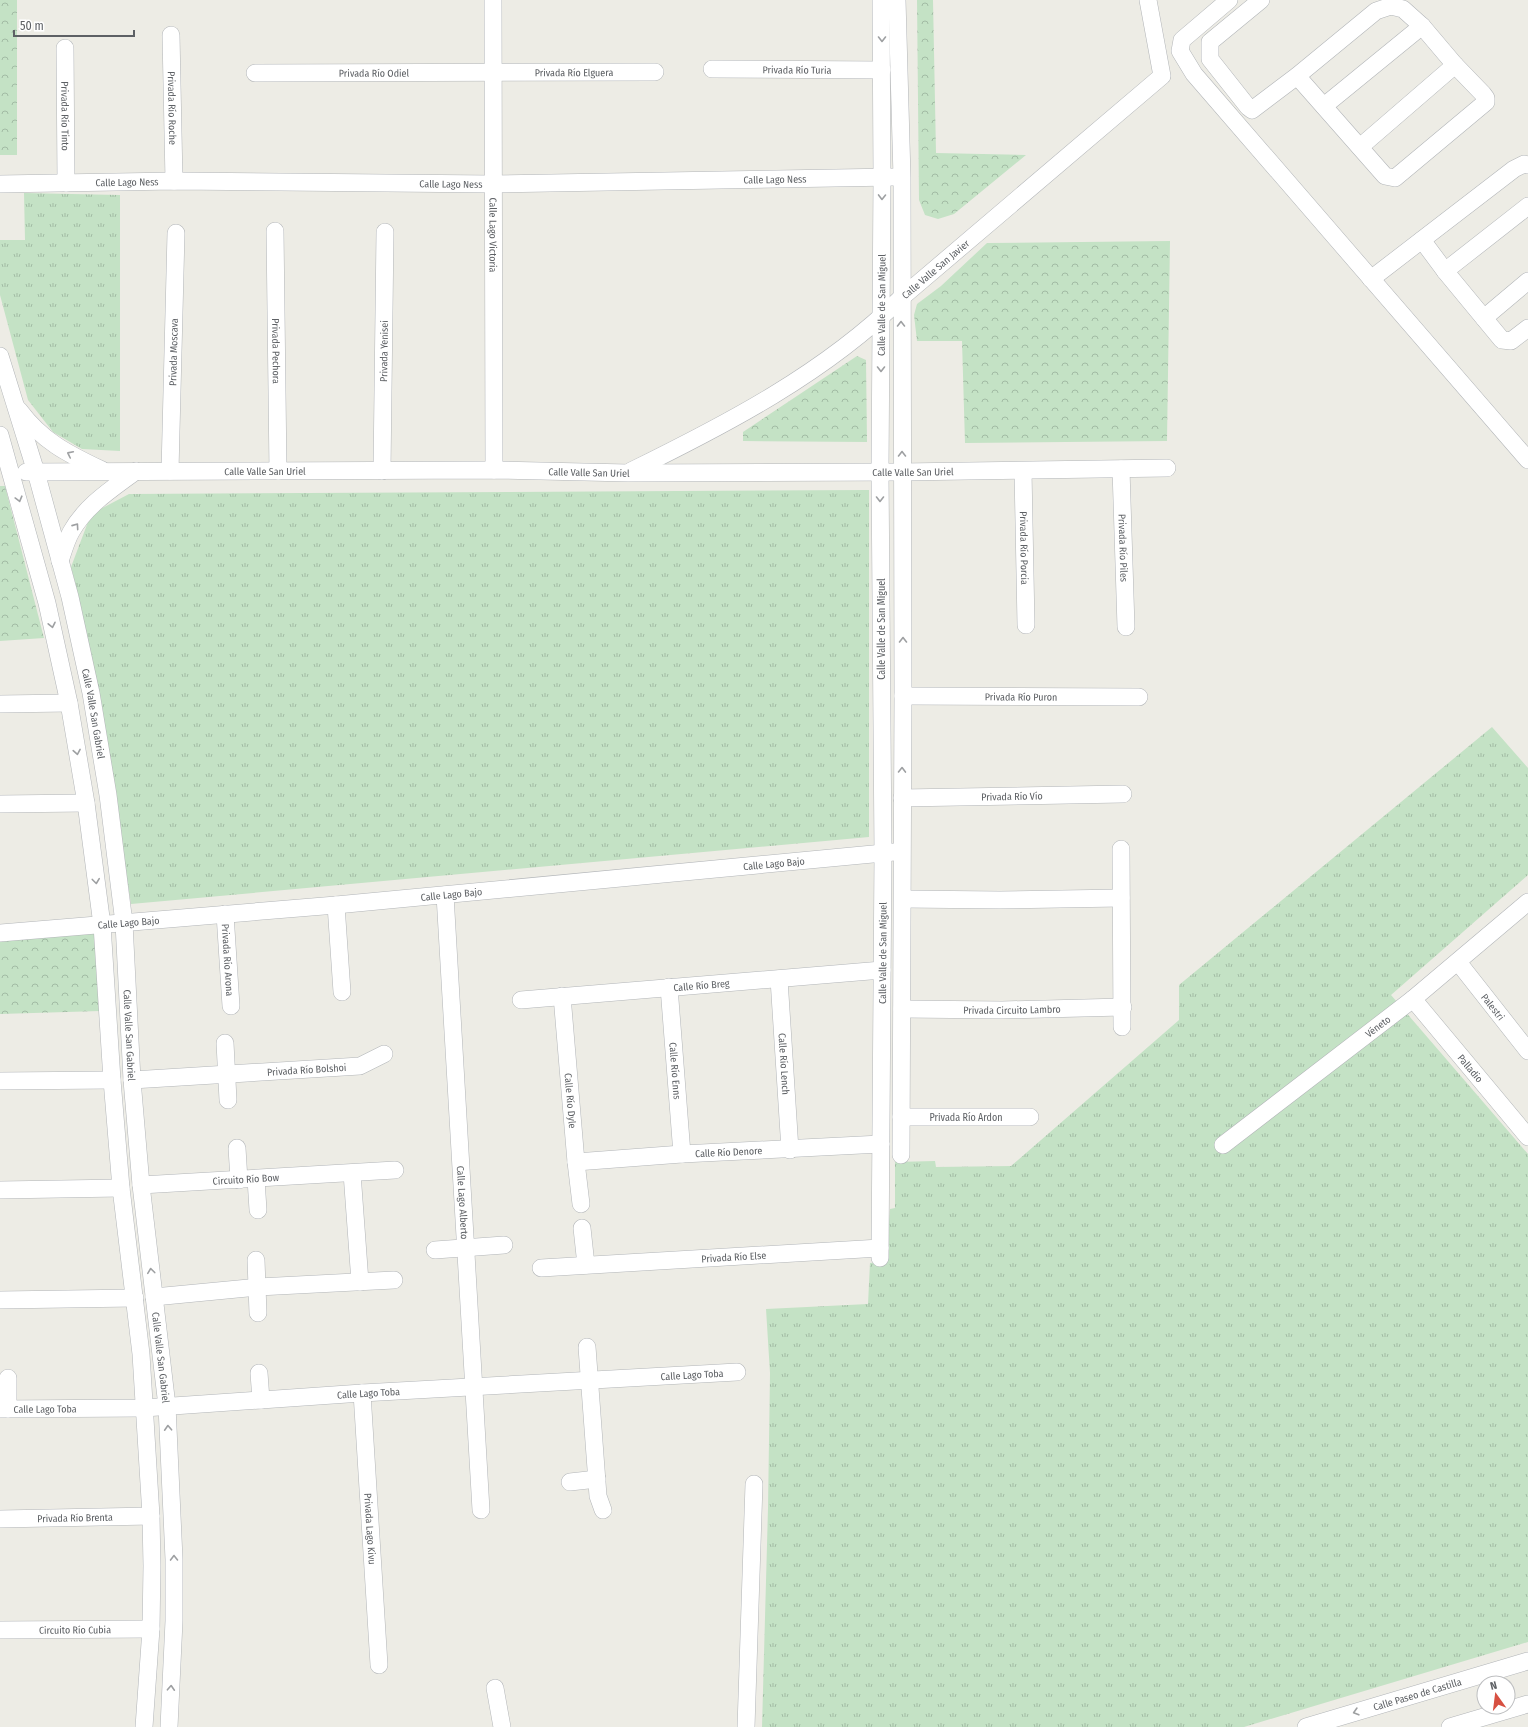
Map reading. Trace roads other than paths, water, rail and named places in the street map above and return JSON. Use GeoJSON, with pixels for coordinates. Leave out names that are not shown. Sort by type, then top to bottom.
{"type":"FeatureCollection","features":[{"type":"Feature","properties":{"kind":"street","name":"Calle Lago Victoria"},"geometry":{"type":"LineString","coordinates":[[493,0],[492,184],[494,470]]}},
{"type":"Feature","properties":{"kind":"street","name":"Calle Valle de San Miguel"},"geometry":{"type":"LineString","coordinates":[[880,1253],[883,854],[880,472],[882,178],[881,0]]}},
{"type":"Feature","properties":{"kind":"street","name":"Calle Valle de San Miguel"},"geometry":{"type":"LineString","coordinates":[[897,0],[902,177],[903,899],[901,1155]]}},
{"type":"Feature","properties":{"kind":"street","name":"Calle Valle San Javier"},"geometry":{"type":"LineString","coordinates":[[628,473],[703,436],[782,391],[842,348],[881,318],[901,298],[1162,76],[1148,0]]}},
{"type":"Feature","properties":{"kind":"street"},"geometry":{"type":"LineString","coordinates":[[1229,0],[1182,40],[1180,51],[1194,74],[1528,460]]}},
{"type":"Feature","properties":{"kind":"street"},"geometry":{"type":"LineString","coordinates":[[1261,0],[1210,42],[1210,59],[1252,110],[1297,76],[1376,11],[1391,6],[1403,9],[1422,26],[1455,65],[1483,94],[1486,98],[1486,102],[1395,178],[1385,176],[1297,76]]}},
{"type":"Feature","properties":{"kind":"street"},"geometry":{"type":"LineString","coordinates":[[1324,106],[1422,26]]}},
{"type":"Feature","properties":{"kind":"street","name":"Privada Río Roche"},"geometry":{"type":"LineString","coordinates":[[171,35],[174,181]]}},
{"type":"Feature","properties":{"kind":"street","name":"Privada Río Tinto"},"geometry":{"type":"LineString","coordinates":[[65,48],[66,183]]}},
{"type":"Feature","properties":{"kind":"street"},"geometry":{"type":"LineString","coordinates":[[1360,147],[1455,65]]}},
{"type":"Feature","properties":{"kind":"street","name":"Privada Río Turia"},"geometry":{"type":"LineString","coordinates":[[712,69],[882,70]]}},
{"type":"Feature","properties":{"kind":"street","name":"Privada Río Elguera"},"geometry":{"type":"LineString","coordinates":[[493,72],[654,72]]}},
{"type":"Feature","properties":{"kind":"street","name":"Privada Río Odiel"},"geometry":{"type":"LineString","coordinates":[[255,73],[493,72]]}},
{"type":"Feature","properties":{"kind":"street"},"geometry":{"type":"LineString","coordinates":[[1371,279],[1514,168],[1524,164],[1528,165]]}},
{"type":"Feature","properties":{"kind":"street","name":"Calle Lago Ness"},"geometry":{"type":"LineString","coordinates":[[0,184],[174,181],[492,184],[902,177]]}},
{"type":"Feature","properties":{"kind":"street"},"geometry":{"type":"LineString","coordinates":[[1445,271],[1528,206]]}},
{"type":"Feature","properties":{"kind":"street","name":"Privada Pechora"},"geometry":{"type":"LineString","coordinates":[[275,231],[278,471]]}},
{"type":"Feature","properties":{"kind":"street","name":"Privada Yenisei"},"geometry":{"type":"LineString","coordinates":[[382,471],[385,232]]}},
{"type":"Feature","properties":{"kind":"street","name":"Privada Moscava"},"geometry":{"type":"LineString","coordinates":[[170,471],[176,233]]}},
{"type":"Feature","properties":{"kind":"street"},"geometry":{"type":"LineString","coordinates":[[1422,240],[1445,271],[1502,340],[1512,342],[1528,328]]}},
{"type":"Feature","properties":{"kind":"street"},"geometry":{"type":"LineString","coordinates":[[1484,318],[1528,281]]}},
{"type":"Feature","properties":{"kind":"street","name":"Calle Valle San Gabriel"},"geometry":{"type":"LineString","coordinates":[[0,356],[36,472],[60,561],[91,693],[108,795],[124,923],[132,1080],[141,1185],[167,1406],[174,1559],[174,1621],[169,1727]]}},
{"type":"Feature","properties":{"kind":"street"},"geometry":{"type":"LineString","coordinates":[[13,401],[28,422],[42,435],[65,452],[106,472]]}},
{"type":"Feature","properties":{"kind":"street","name":"Calle Valle San Gabriel"},"geometry":{"type":"LineString","coordinates":[[0,435],[6,472],[47,603],[69,703],[86,803],[102,925],[121,1188],[141,1354],[151,1516],[151,1629],[144,1727]]}},
{"type":"Feature","properties":{"kind":"street","name":"Calle Valle San Uriel"},"geometry":{"type":"LineString","coordinates":[[6,472],[494,470],[628,473],[1023,471],[1168,468]]}},
{"type":"Feature","properties":{"kind":"street","name":"Privada Río Piles"},"geometry":{"type":"LineString","coordinates":[[1121,469],[1126,627]]}},
{"type":"Feature","properties":{"kind":"street"},"geometry":{"type":"LineString","coordinates":[[60,561],[71,532],[88,508],[136,471]]}},
{"type":"Feature","properties":{"kind":"street","name":"Privada Río Porcia"},"geometry":{"type":"LineString","coordinates":[[1023,471],[1026,625]]}},
{"type":"Feature","properties":{"kind":"street","name":"Privada Río Puron"},"geometry":{"type":"LineString","coordinates":[[903,696],[1139,697]]}},
{"type":"Feature","properties":{"kind":"street"},"geometry":{"type":"LineString","coordinates":[[0,704],[69,703]]}},
{"type":"Feature","properties":{"kind":"street","name":"Privada Río Vío"},"geometry":{"type":"LineString","coordinates":[[902,798],[1123,794]]}},
{"type":"Feature","properties":{"kind":"street"},"geometry":{"type":"LineString","coordinates":[[0,804],[86,803]]}},
{"type":"Feature","properties":{"kind":"street"},"geometry":{"type":"LineString","coordinates":[[1121,849],[1122,1027]]}},
{"type":"Feature","properties":{"kind":"street","name":"Calle Lago Bajo"},"geometry":{"type":"LineString","coordinates":[[0,933],[336,905],[903,851]]}},
{"type":"Feature","properties":{"kind":"street","name":"Calle Lago Alberto"},"geometry":{"type":"LineString","coordinates":[[445,895],[481,1510]]}},
{"type":"Feature","properties":{"kind":"street"},"geometry":{"type":"LineString","coordinates":[[903,899],[1000,900],[1121,898]]}},
{"type":"Feature","properties":{"kind":"street","name":"Véneto"},"geometry":{"type":"LineString","coordinates":[[1223,1145],[1413,999],[1528,902]]}},
{"type":"Feature","properties":{"kind":"street"},"geometry":{"type":"LineString","coordinates":[[336,905],[342,992]]}},
{"type":"Feature","properties":{"kind":"street","name":"Privada Río Arona"},"geometry":{"type":"LineString","coordinates":[[226,914],[231,1006]]}},
{"type":"Feature","properties":{"kind":"street","name":"Palestri"},"geometry":{"type":"LineString","coordinates":[[1458,962],[1528,1051]]}},
{"type":"Feature","properties":{"kind":"street","name":"Calle Río Breg"},"geometry":{"type":"LineString","coordinates":[[521,1000],[882,970]]}},
{"type":"Feature","properties":{"kind":"street","name":"Calle Río Lench"},"geometry":{"type":"LineString","coordinates":[[779,978],[790,1150]]}},
{"type":"Feature","properties":{"kind":"street","name":"Calle Río Enns"},"geometry":{"type":"LineString","coordinates":[[669,987],[682,1154]]}},
{"type":"Feature","properties":{"kind":"street","name":"Calle Río Dyle"},"geometry":{"type":"LineString","coordinates":[[562,996],[581,1204]]}},
{"type":"Feature","properties":{"kind":"street","name":"Palladio"},"geometry":{"type":"LineString","coordinates":[[1413,999],[1528,1137]]}},
{"type":"Feature","properties":{"kind":"street","name":"Privada Circuito Lambro"},"geometry":{"type":"LineString","coordinates":[[902,1009],[1002,1010],[1123,1007]]}},
{"type":"Feature","properties":{"kind":"street"},"geometry":{"type":"LineString","coordinates":[[225,1043],[228,1100]]}},
{"type":"Feature","properties":{"kind":"street","name":"Privada Río Bolshoi"},"geometry":{"type":"LineString","coordinates":[[132,1080],[360,1066],[384,1054]]}},
{"type":"Feature","properties":{"kind":"street"},"geometry":{"type":"LineString","coordinates":[[0,1081],[112,1080]]}},
{"type":"Feature","properties":{"kind":"street","name":"Privada Río Ardon"},"geometry":{"type":"LineString","coordinates":[[901,1117],[1030,1117]]}},
{"type":"Feature","properties":{"kind":"street","name":"Calle Río Denore"},"geometry":{"type":"LineString","coordinates":[[576,1162],[682,1154],[790,1150],[881,1144]]}},
{"type":"Feature","properties":{"kind":"street"},"geometry":{"type":"LineString","coordinates":[[237,1148],[239,1180]]}},
{"type":"Feature","properties":{"kind":"street","name":"Circuito Río Bow"},"geometry":{"type":"LineString","coordinates":[[141,1185],[395,1170]]}},
{"type":"Feature","properties":{"kind":"street"},"geometry":{"type":"LineString","coordinates":[[352,1173],[360,1282]]}},
{"type":"Feature","properties":{"kind":"street"},"geometry":{"type":"LineString","coordinates":[[256,1179],[258,1210]]}},
{"type":"Feature","properties":{"kind":"street"},"geometry":{"type":"LineString","coordinates":[[0,1190],[121,1188]]}},
{"type":"Feature","properties":{"kind":"street"},"geometry":{"type":"LineString","coordinates":[[582,1228],[586,1265]]}},
{"type":"Feature","properties":{"kind":"street"},"geometry":{"type":"LineString","coordinates":[[435,1250],[504,1245]]}},
{"type":"Feature","properties":{"kind":"street","name":"Privada Río Else"},"geometry":{"type":"LineString","coordinates":[[541,1268],[880,1253]]}},
{"type":"Feature","properties":{"kind":"street"},"geometry":{"type":"LineString","coordinates":[[256,1260],[258,1313]]}},
{"type":"Feature","properties":{"kind":"street"},"geometry":{"type":"LineString","coordinates":[[154,1297],[258,1287],[394,1280]]}},
{"type":"Feature","properties":{"kind":"street"},"geometry":{"type":"LineString","coordinates":[[0,1300],[135,1298]]}},
{"type":"Feature","properties":{"kind":"street"},"geometry":{"type":"LineString","coordinates":[[587,1347],[598,1496],[603,1510]]}},
{"type":"Feature","properties":{"kind":"street","name":"Calle Lago Toba"},"geometry":{"type":"LineString","coordinates":[[4,1409],[144,1408],[362,1393],[737,1372]]}},
{"type":"Feature","properties":{"kind":"street"},"geometry":{"type":"LineString","coordinates":[[259,1373],[261,1400]]}},
{"type":"Feature","properties":{"kind":"street"},"geometry":{"type":"LineString","coordinates":[[4,1409],[8,1378]]}},
{"type":"Feature","properties":{"kind":"street","name":"Privada Lago Kivu"},"geometry":{"type":"LineString","coordinates":[[362,1393],[379,1665]]}},
{"type":"Feature","properties":{"kind":"street"},"geometry":{"type":"LineString","coordinates":[[570,1482],[597,1479]]}},
{"type":"Feature","properties":{"kind":"street"},"geometry":{"type":"LineString","coordinates":[[746,1727],[754,1484]]}},
{"type":"Feature","properties":{"kind":"street","name":"Privada Río Brenta"},"geometry":{"type":"LineString","coordinates":[[0,1519],[151,1516]]}},
{"type":"Feature","properties":{"kind":"street","name":"Circuito Río Cubia"},"geometry":{"type":"LineString","coordinates":[[0,1630],[151,1629]]}},
{"type":"Feature","properties":{"kind":"street","name":"Calle Paseo de Castilla"},"geometry":{"type":"LineString","coordinates":[[1306,1727],[1528,1661]]}},
{"type":"Feature","properties":{"kind":"street"},"geometry":{"type":"LineString","coordinates":[[495,1688],[502,1727]]}},
{"type":"Feature","properties":{"kind":"street"},"geometry":{"type":"LineString","coordinates":[[1450,1727],[1528,1704]]}}]}
